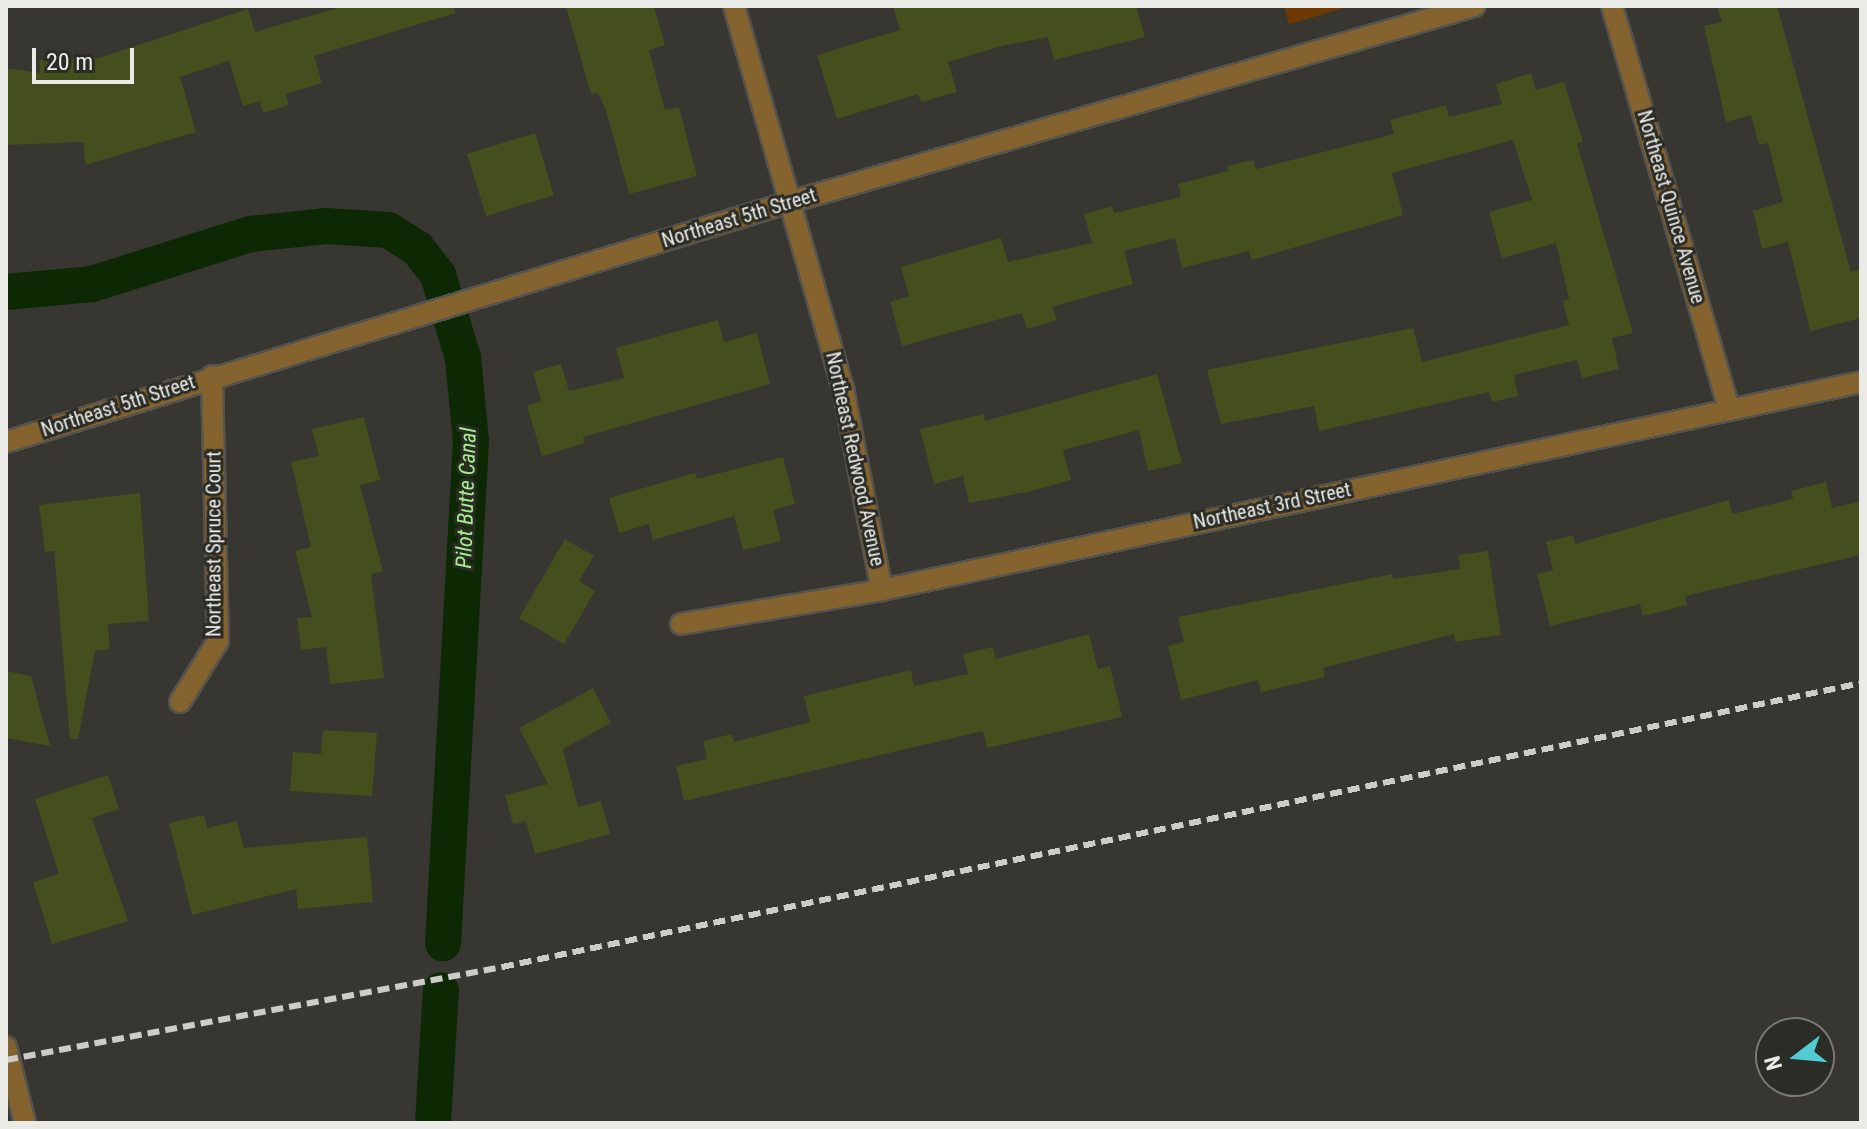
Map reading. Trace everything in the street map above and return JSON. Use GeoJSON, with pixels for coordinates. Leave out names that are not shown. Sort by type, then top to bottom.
{"type":"FeatureCollection","features":[{"type":"Feature","properties":{"kind":"street","name":"Northeast Redwood Avenue"},"geometry":{"type":"LineString","coordinates":[[734,6],[843,388],[882,590]]}},
{"type":"Feature","properties":{"kind":"street","name":"Northeast 5th Street"},"geometry":{"type":"LineString","coordinates":[[6,442],[212,376],[790,202],[1475,6]]}},
{"type":"Feature","properties":{"kind":"street","name":"Northeast Quince Avenue"},"geometry":{"type":"LineString","coordinates":[[1612,6],[1729,408]]}},
{"type":"Feature","properties":{"kind":"street","name":"Northeast Spruce Court"},"geometry":{"type":"LineString","coordinates":[[180,702],[218,641],[212,376]]}},
{"type":"Feature","properties":{"kind":"street","name":"Northeast 3rd Street"},"geometry":{"type":"LineString","coordinates":[[681,624],[882,590],[1861,382]]}},
{"type":"Feature","properties":{"kind":"street"},"geometry":{"type":"LineString","coordinates":[[6,1047],[25,1123]]}},
{"type":"Feature","properties":{"kind":"shaded area"},"geometry":{"type":"Polygon","coordinates":[[[1284,6],[1351,6],[1289,24],[1284,6]]]}},
{"type":"Feature","properties":{"kind":"building"},"geometry":{"type":"Polygon","coordinates":[[[344,6],[454,6],[455,13],[314,56],[322,83],[286,94],[289,105],[263,113],[260,101],[243,106],[229,61],[180,77],[196,132],[85,165],[84,142],[6,145],[6,68],[40,73],[39,60],[99,58],[248,9],[255,32],[344,6]]]}},
{"type":"Feature","properties":{"kind":"building"},"geometry":{"type":"Polygon","coordinates":[[[566,6],[654,6],[665,45],[649,50],[665,110],[679,107],[697,176],[629,194],[606,110],[598,93],[591,94],[566,6]]]}},
{"type":"Feature","properties":{"kind":"building"},"geometry":{"type":"Polygon","coordinates":[[[893,6],[1136,6],[1145,37],[1054,60],[1048,37],[1002,46],[948,62],[957,92],[921,102],[918,94],[837,119],[817,55],[900,30],[893,6]]]}},
{"type":"Feature","properties":{"kind":"building"},"geometry":{"type":"Polygon","coordinates":[[[1717,6],[1777,6],[1851,272],[1861,269],[1861,318],[1810,331],[1788,242],[1762,249],[1753,211],[1783,202],[1768,143],[1759,145],[1751,115],[1726,122],[1704,26],[1722,22],[1717,6]]]}},
{"type":"Feature","properties":{"kind":"building"},"geometry":{"type":"Polygon","coordinates":[[[1531,73],[1536,90],[1564,82],[1583,142],[1577,144],[1633,333],[1612,338],[1619,369],[1582,378],[1577,360],[1514,375],[1518,396],[1492,402],[1489,392],[1319,431],[1314,406],[1221,424],[1207,370],[1413,328],[1422,362],[1569,325],[1563,301],[1569,299],[1556,243],[1502,258],[1489,212],[1532,200],[1513,140],[1392,173],[1403,215],[1252,260],[1249,251],[1182,268],[1175,238],[1124,251],[1133,284],[1052,307],[1057,320],[1027,329],[1022,313],[902,346],[890,302],[909,296],[901,267],[1001,238],[1008,262],[1092,243],[1084,214],[1112,206],[1114,213],[1181,197],[1178,184],[1228,171],[1227,166],[1253,160],[1256,169],[1394,134],[1390,120],[1446,105],[1449,117],[1502,104],[1496,84],[1531,73]]]}},
{"type":"Feature","properties":{"kind":"building"},"geometry":{"type":"Polygon","coordinates":[[[535,133],[554,195],[486,216],[467,154],[535,133]]]}},
{"type":"Feature","properties":{"kind":"building"},"geometry":{"type":"Polygon","coordinates":[[[718,320],[724,342],[757,333],[770,384],[583,437],[585,443],[542,456],[527,406],[541,401],[533,372],[561,364],[569,391],[624,378],[616,348],[718,320]]]}},
{"type":"Feature","properties":{"kind":"building"},"geometry":{"type":"Polygon","coordinates":[[[1157,374],[1182,463],[1148,471],[1139,430],[1063,450],[1071,480],[1032,491],[969,503],[963,476],[934,484],[920,429],[984,414],[985,421],[1157,374]]]}},
{"type":"Feature","properties":{"kind":"building"},"geometry":{"type":"Polygon","coordinates":[[[364,417],[380,480],[360,485],[383,571],[371,574],[384,678],[330,684],[326,647],[301,650],[297,618],[312,617],[295,551],[311,547],[291,462],[319,456],[312,429],[364,417]]]}},
{"type":"Feature","properties":{"kind":"building"},"geometry":{"type":"Polygon","coordinates":[[[783,457],[795,504],[773,510],[781,541],[743,550],[734,516],[653,540],[649,524],[619,533],[609,498],[695,473],[697,479],[783,457]]]}},
{"type":"Feature","properties":{"kind":"building"},"geometry":{"type":"Polygon","coordinates":[[[1826,482],[1832,508],[1861,501],[1861,555],[1685,596],[1687,605],[1643,616],[1640,604],[1550,626],[1537,574],[1553,570],[1546,542],[1573,535],[1575,544],[1729,500],[1732,514],[1793,499],[1791,491],[1826,482]]]}},
{"type":"Feature","properties":{"kind":"building"},"geometry":{"type":"Polygon","coordinates":[[[140,493],[149,621],[108,624],[110,649],[95,651],[78,739],[70,739],[54,551],[45,552],[39,505],[140,493]]]}},
{"type":"Feature","properties":{"kind":"building"},"geometry":{"type":"Polygon","coordinates":[[[565,539],[594,556],[579,581],[595,591],[564,644],[519,618],[565,539]]]}},
{"type":"Feature","properties":{"kind":"building"},"geometry":{"type":"Polygon","coordinates":[[[1488,551],[1501,635],[1455,642],[1454,634],[1323,668],[1325,677],[1261,692],[1258,680],[1181,700],[1168,646],[1184,642],[1178,617],[1392,574],[1393,579],[1460,569],[1458,555],[1488,551]]]}},
{"type":"Feature","properties":{"kind":"building"},"geometry":{"type":"Polygon","coordinates":[[[1089,634],[1098,669],[1110,666],[1122,717],[987,748],[983,731],[684,801],[676,766],[707,759],[703,741],[732,734],[734,742],[810,722],[804,696],[911,670],[914,686],[968,674],[963,654],[993,647],[996,659],[1089,634]]]}},
{"type":"Feature","properties":{"kind":"building"},"geometry":{"type":"Polygon","coordinates":[[[6,671],[31,676],[50,746],[6,738],[6,671]]]}},
{"type":"Feature","properties":{"kind":"building"},"geometry":{"type":"Polygon","coordinates":[[[593,688],[611,723],[563,749],[578,807],[601,801],[610,834],[535,854],[526,821],[513,824],[505,795],[548,784],[519,728],[593,688]]]}},
{"type":"Feature","properties":{"kind":"building"},"geometry":{"type":"Polygon","coordinates":[[[323,730],[377,733],[372,796],[290,791],[293,752],[321,754],[323,730]]]}},
{"type":"Feature","properties":{"kind":"building"},"geometry":{"type":"Polygon","coordinates":[[[108,775],[119,809],[92,818],[128,921],[52,944],[33,882],[59,874],[35,799],[108,775]]]}},
{"type":"Feature","properties":{"kind":"building"},"geometry":{"type":"Polygon","coordinates":[[[204,815],[207,828],[237,821],[244,848],[367,837],[373,902],[298,909],[296,889],[192,915],[169,823],[204,815]]]}},
{"type":"Feature","properties":{"kind":"waterway","name":"Pilot Butte Canal"},"geometry":{"type":"LineString","coordinates":[[6,292],[92,284],[251,234],[326,226],[388,230],[417,248],[438,275],[463,358],[471,441],[443,943]]}},
{"type":"Feature","properties":{"kind":"waterway","name":"Pilot Butte Canal"},"geometry":{"type":"LineString","coordinates":[[433,1123],[441,990]]}},
{"type":"Feature","properties":{"kind":"railway"},"geometry":{"type":"LineString","coordinates":[[6,1060],[502,967],[1861,683]]}}]}
